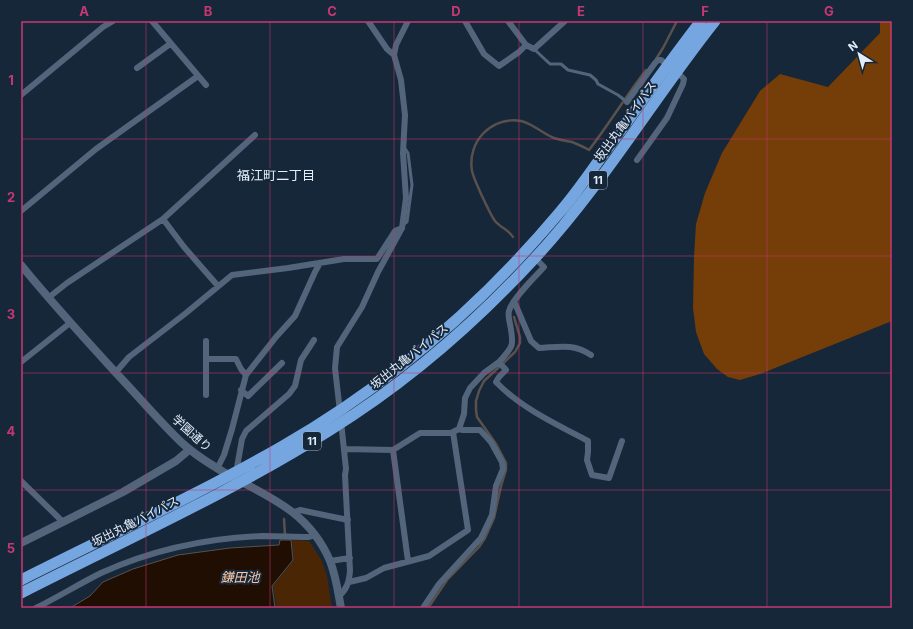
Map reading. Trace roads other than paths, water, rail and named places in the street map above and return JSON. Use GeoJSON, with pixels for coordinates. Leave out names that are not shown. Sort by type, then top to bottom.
{"type":"FeatureCollection","features":[{"type":"Feature","properties":{"kind":"highway","name":"坂出丸亀バイパス"},"geometry":{"type":"LineString","coordinates":[[21,579],[103,538],[141,527],[280,460],[332,429],[404,378],[466,327],[535,258],[566,222],[594,186],[672,68],[701,21]]}},
{"type":"Feature","properties":{"kind":"highway","name":"坂出丸亀バイパス"},"geometry":{"type":"LineString","coordinates":[[21,593],[61,573],[275,450],[324,420],[357,398],[435,339],[497,280],[560,212],[625,126],[672,68],[715,21]]}},
{"type":"Feature","properties":{"kind":"highway"},"geometry":{"type":"LineString","coordinates":[[21,599],[61,573]]}},
{"type":"Feature","properties":{"kind":"street"},"geometry":{"type":"LineString","coordinates":[[21,95],[103,27],[113,21]]}},
{"type":"Feature","properties":{"kind":"street"},"geometry":{"type":"LineString","coordinates":[[152,21],[206,85]]}},
{"type":"Feature","properties":{"kind":"street"},"geometry":{"type":"LineString","coordinates":[[368,21],[387,49],[394,55]]}},
{"type":"Feature","properties":{"kind":"street"},"geometry":{"type":"LineString","coordinates":[[339,596],[345,591],[349,582],[350,558],[345,449],[336,375],[336,355],[337,347],[362,307],[402,226],[406,198],[404,146],[406,115],[401,80],[394,55],[396,46],[408,21]]}},
{"type":"Feature","properties":{"kind":"street"},"geometry":{"type":"LineString","coordinates":[[465,21],[484,54],[498,66],[514,56],[526,45]]}},
{"type":"Feature","properties":{"kind":"street"},"geometry":{"type":"LineString","coordinates":[[508,21],[526,45],[534,49],[565,21]]}},
{"type":"Feature","properties":{"kind":"street"},"geometry":{"type":"LineString","coordinates":[[137,68],[170,44]]}},
{"type":"Feature","properties":{"kind":"street"},"geometry":{"type":"LineString","coordinates":[[625,101],[658,60],[661,60],[672,68],[684,79],[668,118],[637,160]]}},
{"type":"Feature","properties":{"kind":"street"},"geometry":{"type":"LineString","coordinates":[[21,211],[96,149],[198,76]]}},
{"type":"Feature","properties":{"kind":"street"},"geometry":{"type":"LineString","coordinates":[[48,298],[67,283],[163,219],[254,136]]}},
{"type":"Feature","properties":{"kind":"street"},"geometry":{"type":"LineString","coordinates":[[163,219],[184,247],[218,286]]}},
{"type":"Feature","properties":{"kind":"street"},"geometry":{"type":"LineString","coordinates":[[116,372],[129,357],[232,275],[344,259],[377,259],[395,230],[402,226]]}},
{"type":"Feature","properties":{"kind":"street"},"geometry":{"type":"LineString","coordinates":[[349,582],[366,578],[384,568],[429,556],[468,530],[456,430],[464,414],[465,398],[470,388],[484,373],[501,365],[510,351],[514,341],[509,311],[514,301],[544,267],[535,258]]}},
{"type":"Feature","properties":{"kind":"street"},"geometry":{"type":"LineString","coordinates":[[217,469],[226,449],[246,375],[295,316],[302,304],[320,263]]}},
{"type":"Feature","properties":{"kind":"street","name":"学園通り"},"geometry":{"type":"LineString","coordinates":[[21,265],[70,323],[189,450],[217,469],[294,512],[309,527],[330,561],[341,608]]}},
{"type":"Feature","properties":{"kind":"street"},"geometry":{"type":"LineString","coordinates":[[514,301],[531,341],[539,348],[573,346],[582,349],[591,355]]}},
{"type":"Feature","properties":{"kind":"street"},"geometry":{"type":"LineString","coordinates":[[21,362],[70,323]]}},
{"type":"Feature","properties":{"kind":"street"},"geometry":{"type":"LineString","coordinates":[[234,478],[242,439],[246,431],[289,394],[295,386],[301,360],[314,340]]}},
{"type":"Feature","properties":{"kind":"street"},"geometry":{"type":"LineString","coordinates":[[206,341],[206,395]]}},
{"type":"Feature","properties":{"kind":"street"},"geometry":{"type":"LineString","coordinates":[[206,359],[236,359],[246,375]]}},
{"type":"Feature","properties":{"kind":"street"},"geometry":{"type":"LineString","coordinates":[[241,390],[248,396],[282,363]]}},
{"type":"Feature","properties":{"kind":"street"},"geometry":{"type":"LineString","coordinates":[[501,365],[506,370],[496,382],[506,392],[543,416],[588,441],[586,460],[592,474],[609,478],[622,441]]}},
{"type":"Feature","properties":{"kind":"street"},"geometry":{"type":"LineString","coordinates":[[345,449],[393,450],[420,433],[451,433],[456,430],[480,430],[491,442],[502,462],[503,469],[496,486],[492,515],[481,538],[439,584],[423,608]]}},
{"type":"Feature","properties":{"kind":"street"},"geometry":{"type":"LineString","coordinates":[[21,543],[123,492],[176,461],[189,450]]}},
{"type":"Feature","properties":{"kind":"street"},"geometry":{"type":"LineString","coordinates":[[393,450],[408,561]]}},
{"type":"Feature","properties":{"kind":"street"},"geometry":{"type":"LineString","coordinates":[[21,481],[63,522]]}},
{"type":"Feature","properties":{"kind":"street"},"geometry":{"type":"LineString","coordinates":[[294,512],[300,510],[348,520]]}},
{"type":"Feature","properties":{"kind":"street"},"geometry":{"type":"LineString","coordinates":[[36,608],[101,573],[161,551],[187,544],[264,536],[309,537],[315,535]]}},
{"type":"Feature","properties":{"kind":"street"},"geometry":{"type":"LineString","coordinates":[[330,561],[350,558]]}},
{"type":"Feature","properties":{"kind":"lane"},"geometry":{"type":"LineString","coordinates":[[534,49],[550,64],[561,64],[568,70],[590,75],[598,84],[618,95],[625,101]]}},
{"type":"Feature","properties":{"kind":"water","name":"鎌田池"},"geometry":{"type":"Polygon","coordinates":[[[280,540],[291,540],[293,560],[272,586],[275,608],[70,608],[90,596],[103,582],[133,569],[178,555],[230,548],[279,545],[280,540]]]}},
{"type":"Feature","properties":{"kind":"waterway"},"geometry":{"type":"LineString","coordinates":[[656,59],[677,21]]}},
{"type":"Feature","properties":{"kind":"waterway"},"geometry":{"type":"LineString","coordinates":[[513,237],[495,221],[482,197],[472,171],[471,160],[473,150],[483,133],[500,123],[521,121],[554,138],[572,142],[589,150],[646,70]]}},
{"type":"Feature","properties":{"kind":"waterway"},"geometry":{"type":"LineString","coordinates":[[428,608],[447,580],[479,547],[494,518],[506,470],[506,463],[496,444],[477,417],[476,401],[484,381],[515,352],[520,343],[520,337],[514,317]]}},
{"type":"Feature","properties":{"kind":"waterway"},"geometry":{"type":"LineString","coordinates":[[284,519],[285,535]]}},
{"type":"Feature","properties":{"kind":"district","name":"福江町二丁目"},"geometry":{"type":"Point","coordinates":[276,175]}}]}
